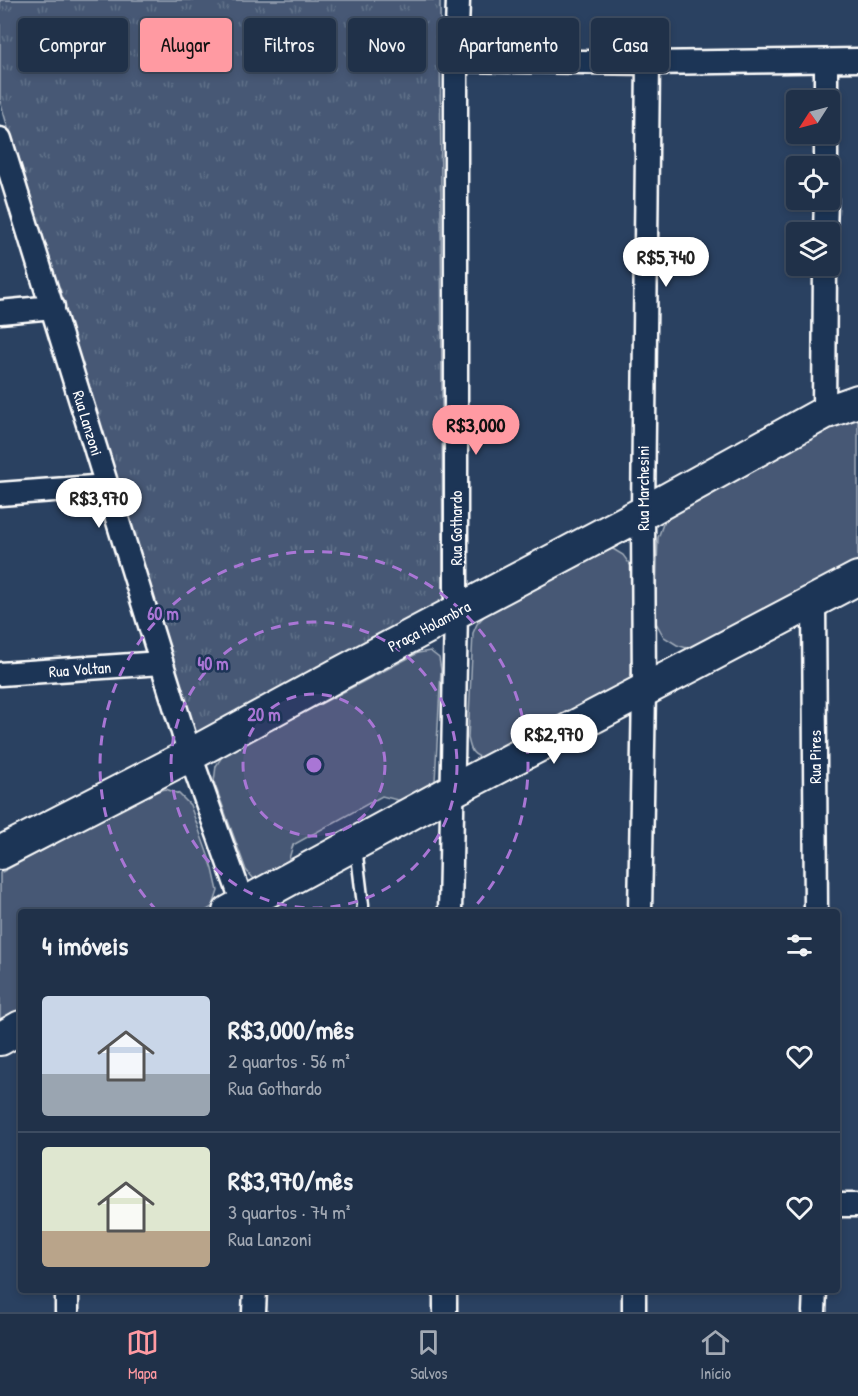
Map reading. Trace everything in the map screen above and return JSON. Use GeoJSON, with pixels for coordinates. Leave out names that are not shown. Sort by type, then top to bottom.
{"type":"FeatureCollection","features":[{"type":"Feature","properties":{"kind":"street","name":"Rua Gothardo"},"geometry":{"type":"LineString","coordinates":[[457,18],[458,0]]}},
{"type":"Feature","properties":{"kind":"street"},"geometry":{"type":"LineString","coordinates":[[669,63],[858,60]]}},
{"type":"Feature","properties":{"kind":"street"},"geometry":{"type":"LineString","coordinates":[[826,61],[826,90]]}},
{"type":"Feature","properties":{"kind":"street","name":"Rua Gothardo"},"geometry":{"type":"LineString","coordinates":[[450,909],[456,612],[456,72]]}},
{"type":"Feature","properties":{"kind":"street","name":"Rua Marchesini"},"geometry":{"type":"LineString","coordinates":[[640,909],[644,691],[643,513],[648,72]]}},
{"type":"Feature","properties":{"kind":"street","name":"Rua Lanzoni"},"geometry":{"type":"LineString","coordinates":[[0,139],[239,909]]}},
{"type":"Feature","properties":{"kind":"street"},"geometry":{"type":"LineString","coordinates":[[824,413],[825,276]]}},
{"type":"Feature","properties":{"kind":"street"},"geometry":{"type":"LineString","coordinates":[[0,312],[53,307]]}},
{"type":"Feature","properties":{"kind":"street","name":"Praça Holambra"},"geometry":{"type":"LineString","coordinates":[[0,854],[643,513],[824,413],[858,401]]}},
{"type":"Feature","properties":{"kind":"street"},"geometry":{"type":"LineString","coordinates":[[0,494],[107,486]]}},
{"type":"Feature","properties":{"kind":"street"},"geometry":{"type":"LineString","coordinates":[[239,909],[452,791],[858,578]]}},
{"type":"Feature","properties":{"kind":"street","name":"Rua Pires"},"geometry":{"type":"LineString","coordinates":[[814,601],[816,909]]}},
{"type":"Feature","properties":{"kind":"street","name":"Rua Voltan"},"geometry":{"type":"LineString","coordinates":[[0,674],[161,663]]}},
{"type":"Feature","properties":{"kind":"street"},"geometry":{"type":"LineString","coordinates":[[0,1039],[18,1030]]}},
{"type":"Feature","properties":{"kind":"street"},"geometry":{"type":"LineString","coordinates":[[840,1205],[858,1205]]}},
{"type":"Feature","properties":{"kind":"street"},"geometry":{"type":"LineString","coordinates":[[68,1293],[68,1312]]}},
{"type":"Feature","properties":{"kind":"street"},"geometry":{"type":"LineString","coordinates":[[255,1293],[255,1312]]}},
{"type":"Feature","properties":{"kind":"street"},"geometry":{"type":"LineString","coordinates":[[445,1312],[446,1293]]}},
{"type":"Feature","properties":{"kind":"street"},"geometry":{"type":"LineString","coordinates":[[634,1293],[634,1312]]}},
{"type":"Feature","properties":{"kind":"street"},"geometry":{"type":"LineString","coordinates":[[814,1293],[814,1312]]}},
{"type":"Feature","properties":{"kind":"lane"},"geometry":{"type":"LineString","coordinates":[[355,844],[362,909]]}},
{"type":"Feature","properties":{"kind":"green space"},"geometry":{"type":"Polygon","coordinates":[[[0,0],[440,0],[438,72],[440,72],[443,600],[194,735],[59,301],[0,101],[0,0]]]}},
{"type":"Feature","properties":{"kind":"green space"},"geometry":{"type":"Polygon","coordinates":[[[858,418],[858,563],[693,650],[677,645],[664,637],[655,621],[658,538],[663,524],[673,513],[822,431],[858,418]]]}},
{"type":"Feature","properties":{"kind":"green space"},"geometry":{"type":"Polygon","coordinates":[[[613,549],[623,555],[631,566],[633,666],[629,684],[486,759],[478,756],[471,750],[468,738],[473,633],[477,624],[486,614],[603,551],[613,549]]]}},
{"type":"Feature","properties":{"kind":"green space"},"geometry":{"type":"Polygon","coordinates":[[[430,651],[439,658],[441,670],[435,781],[430,791],[409,803],[382,796],[293,845],[286,869],[266,880],[254,879],[246,870],[214,782],[216,766],[223,755],[418,653],[430,651]]]}},
{"type":"Feature","properties":{"kind":"green space"},"geometry":{"type":"Polygon","coordinates":[[[166,789],[179,794],[190,805],[213,869],[218,891],[213,906],[208,909],[18,909],[18,1014],[0,1024],[0,873],[152,792],[166,789]]]}}]}
